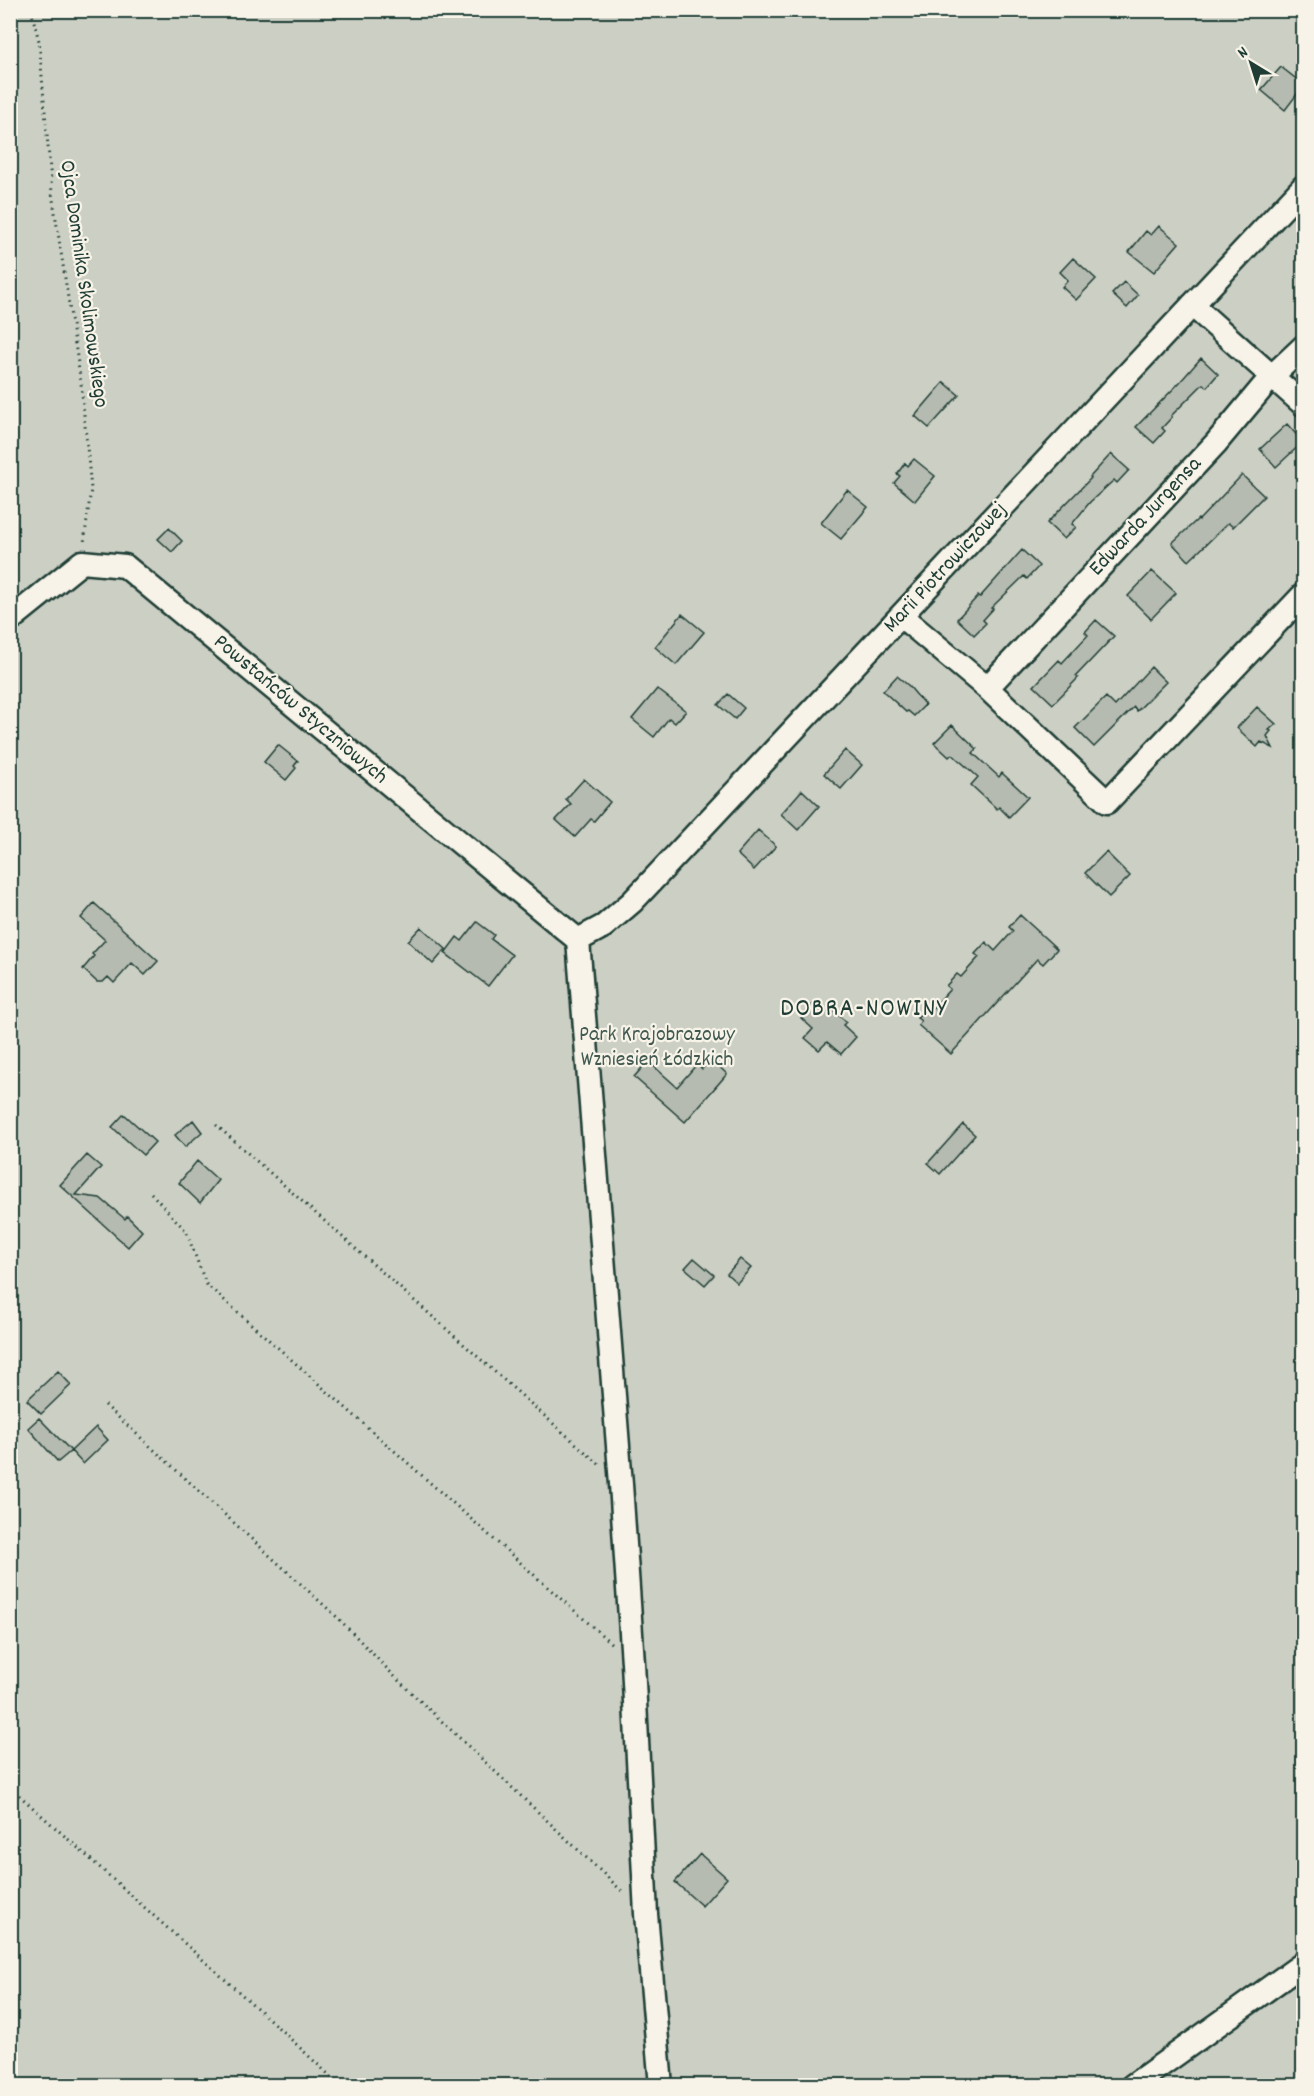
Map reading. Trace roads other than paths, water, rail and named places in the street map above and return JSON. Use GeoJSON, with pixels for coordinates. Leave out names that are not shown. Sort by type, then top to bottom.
{"type":"FeatureCollection","features":[{"type":"Feature","properties":{"kind":"street","name":"Marii Piotrowiczowej"},"geometry":{"type":"LineString","coordinates":[[578,940],[604,926],[632,902],[1304,186]]}},
{"type":"Feature","properties":{"kind":"street"},"geometry":{"type":"LineString","coordinates":[[1192,305],[1304,405]]}},
{"type":"Feature","properties":{"kind":"street","name":"Edwarda Jurgensa"},"geometry":{"type":"LineString","coordinates":[[987,688],[1216,443],[1272,376],[1304,346]]}},
{"type":"Feature","properties":{"kind":"street","name":"Powstańców Styczniowych"},"geometry":{"type":"LineString","coordinates":[[10,620],[82,562],[125,566],[578,940]]}},
{"type":"Feature","properties":{"kind":"street"},"geometry":{"type":"LineString","coordinates":[[901,616],[987,688],[1107,802],[1304,594]]}},
{"type":"Feature","properties":{"kind":"street"},"geometry":{"type":"LineString","coordinates":[[578,940],[621,1484],[646,1914],[661,2085]]}},
{"type":"Feature","properties":{"kind":"street"},"geometry":{"type":"LineString","coordinates":[[1132,2085],[1304,1963]]}},
{"type":"Feature","properties":{"kind":"district","name":"DOBRA-NOWINY"},"geometry":{"type":"Point","coordinates":[864,1009]}},
{"type":"Feature","properties":{"kind":"park label","name":"Park Krajobrazowy Wzniesień Łódzkich"},"geometry":{"type":"Point","coordinates":[657,1048]}}]}
